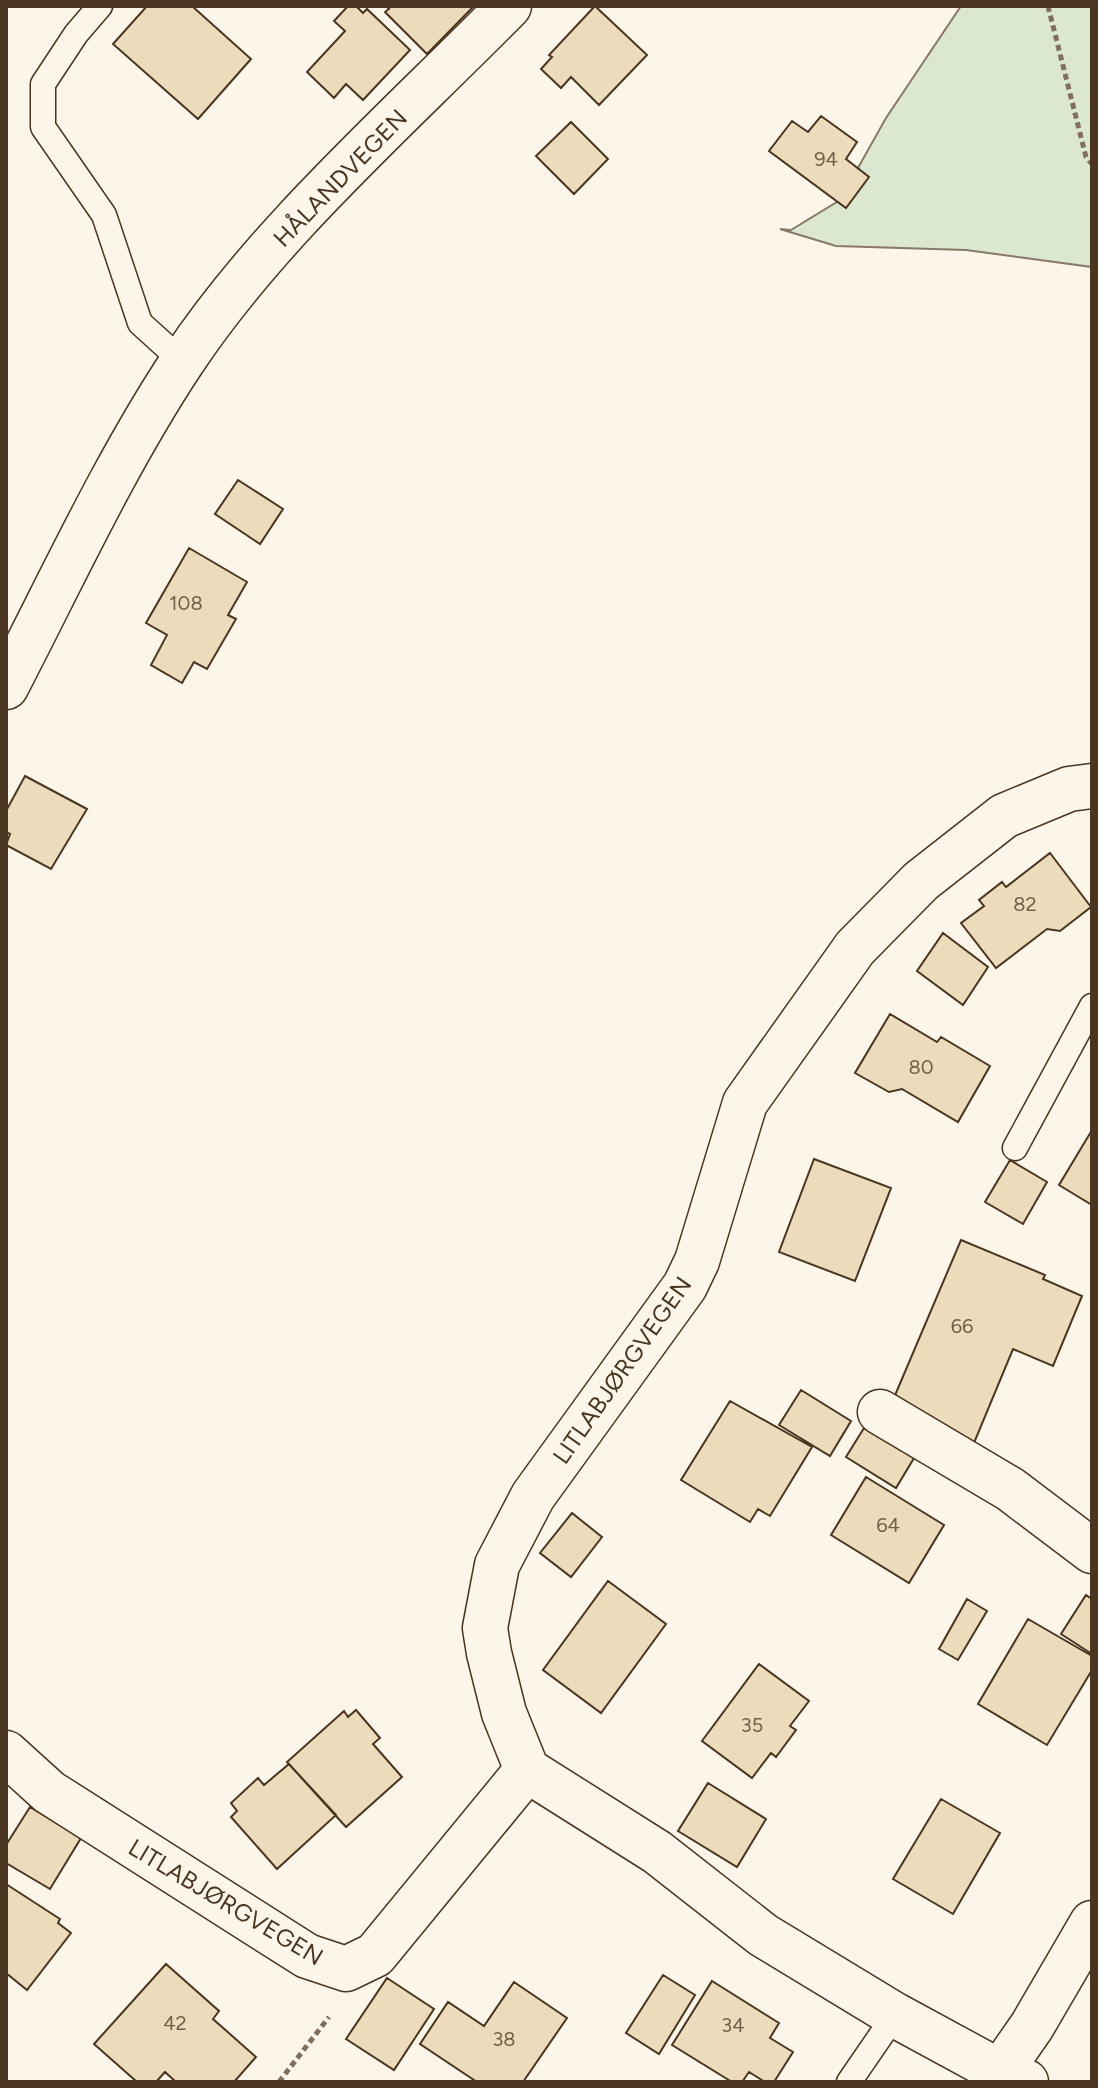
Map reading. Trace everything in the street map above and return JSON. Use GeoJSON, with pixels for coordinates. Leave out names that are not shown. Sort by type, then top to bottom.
{"type":"FeatureCollection","features":[{"type":"Feature","properties":{"kind":"street","name":"HÅLANDVEGEN"},"geometry":{"type":"LineString","coordinates":[[6,687],[95,508],[182,361],[276,242],[509,6]]}},
{"type":"Feature","properties":{"kind":"street","name":"LITLABJØRGVEGEN"},"geometry":{"type":"LineString","coordinates":[[527,1770],[504,1713],[485,1628],[497,1565],[533,1496],[685,1286],[697,1261],[745,1103],[855,948],[921,881],[1004,816],[1069,789],[1092,786]]}},
{"type":"Feature","properties":{"kind":"street"},"geometry":{"type":"LineString","coordinates":[[880,1412],[1010,1489],[1092,1551]]}},
{"type":"Feature","properties":{"kind":"street","name":"LITLABJØRGVEGEN"},"geometry":{"type":"LineString","coordinates":[[6,1753],[49,1792],[307,1956],[346,1969],[365,1963]]}},
{"type":"Feature","properties":{"kind":"street"},"geometry":{"type":"LineString","coordinates":[[365,1963],[401,1925],[527,1770],[657,1852],[763,1935],[895,2015],[1013,2077],[1032,2026],[1092,1923]]}},
{"type":"Feature","properties":{"kind":"lane"},"geometry":{"type":"LineString","coordinates":[[100,6],[76,34],[43,84],[43,127],[104,215],[140,323],[182,361]]}},
{"type":"Feature","properties":{"kind":"lane"},"geometry":{"type":"LineString","coordinates":[[1015,1148],[1092,1006]]}},
{"type":"Feature","properties":{"kind":"lane"},"geometry":{"type":"LineString","coordinates":[[849,2082],[895,2015]]}},
{"type":"Feature","properties":{"kind":"path"},"geometry":{"type":"LineString","coordinates":[[1048,6],[1086,157],[1092,164]]}},
{"type":"Feature","properties":{"kind":"path"},"geometry":{"type":"LineString","coordinates":[[279,2082],[323,2026],[365,1963]]}},
{"type":"Feature","properties":{"kind":"green space"},"geometry":{"type":"Polygon","coordinates":[[[961,6],[1092,6],[1092,267],[966,250],[836,246],[780,229],[791,230],[840,200],[886,118],[961,6]]]}},
{"type":"Feature","properties":{"kind":"building"},"geometry":{"type":"Polygon","coordinates":[[[147,6],[192,6],[251,59],[198,119],[113,44],[147,6]]]}},
{"type":"Feature","properties":{"kind":"building"},"geometry":{"type":"Polygon","coordinates":[[[348,6],[356,6],[363,13],[367,9],[410,50],[363,100],[346,84],[334,98],[307,72],[345,31],[334,21],[348,6]]]}},
{"type":"Feature","properties":{"kind":"building"},"geometry":{"type":"Polygon","coordinates":[[[386,6],[474,6],[427,54],[385,12],[389,9],[386,6]]]}},
{"type":"Feature","properties":{"kind":"building"},"geometry":{"type":"Polygon","coordinates":[[[595,6],[647,55],[599,105],[571,77],[561,88],[541,69],[552,57],[549,55],[595,6]]]}},
{"type":"Feature","properties":{"kind":"building"},"geometry":{"type":"Polygon","coordinates":[[[821,116],[857,142],[846,159],[869,177],[846,208],[769,151],[792,121],[808,132],[821,116]]]}},
{"type":"Feature","properties":{"kind":"building"},"geometry":{"type":"Polygon","coordinates":[[[571,122],[608,159],[574,194],[536,156],[571,122]]]}},
{"type":"Feature","properties":{"kind":"building"},"geometry":{"type":"Polygon","coordinates":[[[238,480],[283,509],[260,544],[215,514],[238,480]]]}},
{"type":"Feature","properties":{"kind":"building"},"geometry":{"type":"Polygon","coordinates":[[[189,548],[247,582],[228,615],[236,619],[207,669],[194,662],[182,683],[151,665],[167,635],[146,623],[189,548]]]}},
{"type":"Feature","properties":{"kind":"building"},"geometry":{"type":"Polygon","coordinates":[[[25,776],[87,809],[51,869],[6,845],[10,834],[6,832],[6,811],[25,776]]]}},
{"type":"Feature","properties":{"kind":"building"},"geometry":{"type":"Polygon","coordinates":[[[1050,853],[1091,907],[1060,931],[1047,929],[996,968],[961,923],[984,906],[979,900],[1002,882],[1006,887],[1050,853]]]}},
{"type":"Feature","properties":{"kind":"building"},"geometry":{"type":"Polygon","coordinates":[[[943,933],[988,967],[963,1005],[917,971],[943,933]]]}},
{"type":"Feature","properties":{"kind":"building"},"geometry":{"type":"Polygon","coordinates":[[[890,1014],[937,1042],[941,1037],[990,1066],[958,1122],[902,1089],[889,1092],[855,1073],[890,1014]]]}},
{"type":"Feature","properties":{"kind":"building"},"geometry":{"type":"Polygon","coordinates":[[[1092,1130],[1092,1205],[1059,1185],[1092,1130]]]}},
{"type":"Feature","properties":{"kind":"building"},"geometry":{"type":"Polygon","coordinates":[[[814,1159],[891,1188],[855,1281],[779,1252],[814,1159]]]}},
{"type":"Feature","properties":{"kind":"building"},"geometry":{"type":"Polygon","coordinates":[[[1010,1160],[1047,1182],[1023,1224],[985,1202],[1010,1160]]]}},
{"type":"Feature","properties":{"kind":"building"},"geometry":{"type":"Polygon","coordinates":[[[961,1240],[1045,1275],[1043,1279],[1082,1296],[1053,1366],[1013,1349],[974,1443],[890,1407],[961,1240]]]}},
{"type":"Feature","properties":{"kind":"building"},"geometry":{"type":"Polygon","coordinates":[[[801,1390],[851,1421],[830,1456],[779,1425],[801,1390]]]}},
{"type":"Feature","properties":{"kind":"building"},"geometry":{"type":"Polygon","coordinates":[[[730,1401],[812,1447],[770,1516],[758,1509],[750,1522],[681,1480],[730,1401]]]}},
{"type":"Feature","properties":{"kind":"building"},"geometry":{"type":"Polygon","coordinates":[[[864,1428],[914,1458],[896,1488],[846,1457],[864,1428]]]}},
{"type":"Feature","properties":{"kind":"building"},"geometry":{"type":"Polygon","coordinates":[[[866,1477],[944,1525],[909,1583],[831,1535],[866,1477]]]}},
{"type":"Feature","properties":{"kind":"building"},"geometry":{"type":"Polygon","coordinates":[[[572,1513],[602,1537],[571,1577],[540,1553],[572,1513]]]}},
{"type":"Feature","properties":{"kind":"building"},"geometry":{"type":"Polygon","coordinates":[[[608,1581],[666,1624],[601,1713],[543,1670],[608,1581]]]}},
{"type":"Feature","properties":{"kind":"building"},"geometry":{"type":"Polygon","coordinates":[[[1086,1595],[1092,1599],[1092,1654],[1061,1634],[1086,1595]]]}},
{"type":"Feature","properties":{"kind":"building"},"geometry":{"type":"Polygon","coordinates":[[[967,1599],[987,1611],[958,1660],[939,1649],[967,1599]]]}},
{"type":"Feature","properties":{"kind":"building"},"geometry":{"type":"Polygon","coordinates":[[[1028,1619],[1092,1656],[1092,1670],[1047,1745],[978,1704],[1028,1619]]]}},
{"type":"Feature","properties":{"kind":"building"},"geometry":{"type":"Polygon","coordinates":[[[759,1664],[809,1701],[790,1726],[796,1730],[776,1757],[771,1753],[752,1778],[702,1741],[759,1664]]]}},
{"type":"Feature","properties":{"kind":"building"},"geometry":{"type":"Polygon","coordinates":[[[356,1710],[380,1738],[373,1744],[402,1777],[346,1827],[287,1762],[344,1711],[348,1717],[356,1710]]]}},
{"type":"Feature","properties":{"kind":"building"},"geometry":{"type":"Polygon","coordinates":[[[289,1764],[336,1815],[277,1869],[231,1817],[237,1811],[231,1803],[258,1778],[264,1785],[289,1764]]]}},
{"type":"Feature","properties":{"kind":"building"},"geometry":{"type":"Polygon","coordinates":[[[708,1783],[766,1819],[737,1867],[678,1831],[708,1783]]]}},
{"type":"Feature","properties":{"kind":"building"},"geometry":{"type":"Polygon","coordinates":[[[941,1799],[1000,1833],[953,1914],[893,1879],[941,1799]]]}},
{"type":"Feature","properties":{"kind":"building"},"geometry":{"type":"Polygon","coordinates":[[[30,1807],[81,1838],[50,1889],[6,1863],[6,1845],[30,1807]]]}},
{"type":"Feature","properties":{"kind":"building"},"geometry":{"type":"Polygon","coordinates":[[[6,1884],[60,1919],[58,1923],[71,1933],[27,1990],[6,1973],[6,1884]]]}},
{"type":"Feature","properties":{"kind":"building"},"geometry":{"type":"Polygon","coordinates":[[[166,1964],[219,2011],[213,2019],[256,2057],[234,2082],[176,2082],[165,2072],[156,2082],[137,2082],[94,2044],[166,1964]]]}},
{"type":"Feature","properties":{"kind":"building"},"geometry":{"type":"Polygon","coordinates":[[[663,1975],[695,1995],[659,2054],[626,2033],[663,1975]]]}},
{"type":"Feature","properties":{"kind":"building"},"geometry":{"type":"Polygon","coordinates":[[[387,1978],[434,2009],[394,2070],[346,2039],[387,1978]]]}},
{"type":"Feature","properties":{"kind":"building"},"geometry":{"type":"Polygon","coordinates":[[[712,1981],[779,2023],[770,2038],[793,2052],[774,2082],[765,2082],[749,2072],[742,2082],[732,2082],[672,2045],[712,1981]]]}},
{"type":"Feature","properties":{"kind":"building"},"geometry":{"type":"Polygon","coordinates":[[[514,1982],[567,2018],[523,2082],[477,2082],[420,2044],[448,2002],[484,2026],[514,1982]]]}}]}
